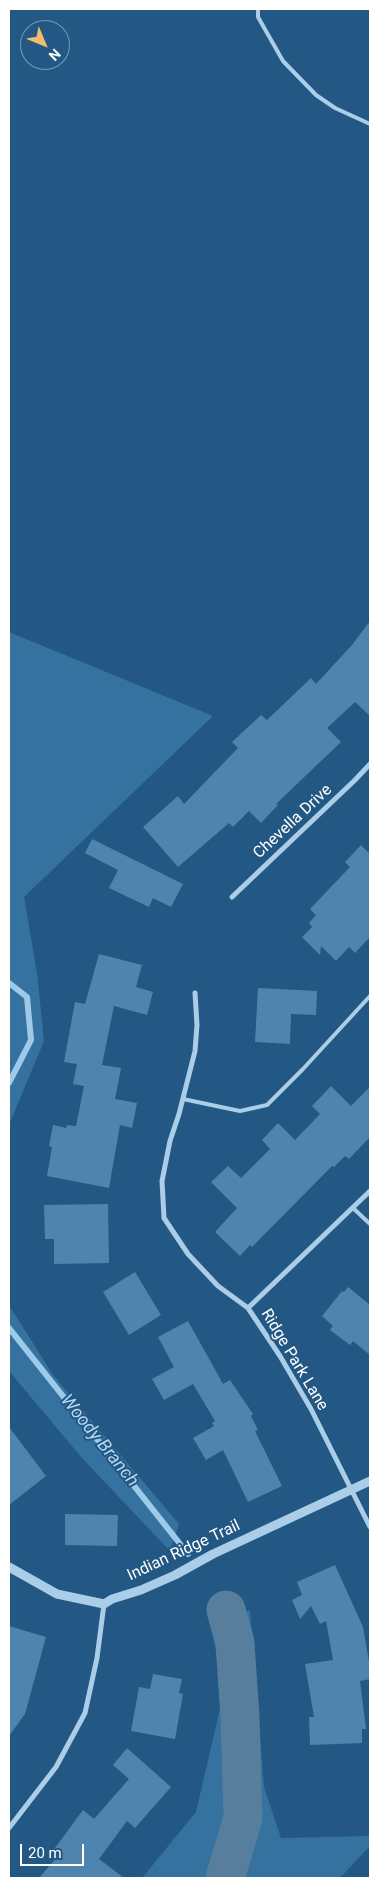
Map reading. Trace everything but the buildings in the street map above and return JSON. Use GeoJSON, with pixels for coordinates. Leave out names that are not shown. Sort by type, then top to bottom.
{"type":"FeatureCollection","features":[{"type":"Feature","properties":{"kind":"street","name":"Chevella Drive"},"geometry":{"type":"LineString","coordinates":[[232,898],[370,764]]}},
{"type":"Feature","properties":{"kind":"street","name":"Ridge Park Lane"},"geometry":{"type":"LineString","coordinates":[[195,993],[197,1025],[195,1051],[170,1141],[162,1181],[164,1218],[188,1254],[218,1286],[248,1308],[311,1408],[370,1526]]}},
{"type":"Feature","properties":{"kind":"street"},"geometry":{"type":"LineString","coordinates":[[248,1308],[370,1192]]}},
{"type":"Feature","properties":{"kind":"street","name":"Indian Ridge Trail"},"geometry":{"type":"LineString","coordinates":[[104,1604],[176,1575],[213,1554],[370,1481]]}},
{"type":"Feature","properties":{"kind":"street"},"geometry":{"type":"LineString","coordinates":[[9,1567],[57,1594],[104,1604],[98,1658],[85,1713],[56,1766],[9,1828]]}},
{"type":"Feature","properties":{"kind":"lane"},"geometry":{"type":"LineString","coordinates":[[258,9],[258,17],[283,61],[316,95],[335,108],[370,124]]}},
{"type":"Feature","properties":{"kind":"lane"},"geometry":{"type":"LineString","coordinates":[[183,1098],[240,1111],[266,1105],[303,1069],[370,996]]}},
{"type":"Feature","properties":{"kind":"lane"},"geometry":{"type":"LineString","coordinates":[[353,1208],[370,1224]]}},
{"type":"Feature","properties":{"kind":"shaded area"},"geometry":{"type":"Polygon","coordinates":[[[9,632],[213,716],[24,897],[37,973],[44,1041],[9,1125],[9,632]]]}},
{"type":"Feature","properties":{"kind":"shaded area"},"geometry":{"type":"Polygon","coordinates":[[[9,1305],[53,1375],[179,1524],[170,1551],[81,1457],[9,1371],[9,1305]]]}},
{"type":"Feature","properties":{"kind":"shaded area"},"geometry":{"type":"Polygon","coordinates":[[[250,1610],[264,1787],[281,1838],[370,1836],[370,1846],[340,1878],[142,1878],[196,1812],[222,1700],[213,1628],[250,1610]]]}},
{"type":"Feature","properties":{"kind":"waterway","name":"Woody Branch"},"geometry":{"type":"LineString","coordinates":[[9,983],[27,997],[31,1040],[9,1083]]}},
{"type":"Feature","properties":{"kind":"waterway","name":"Woody Branch"},"geometry":{"type":"LineString","coordinates":[[9,1328],[188,1554]]}},
{"type":"Feature","properties":{"kind":"waterway","name":"Woody Branch"},"geometry":{"type":"LineString","coordinates":[[225,1878],[243,1818],[240,1717],[235,1643],[226,1610]]}}]}
